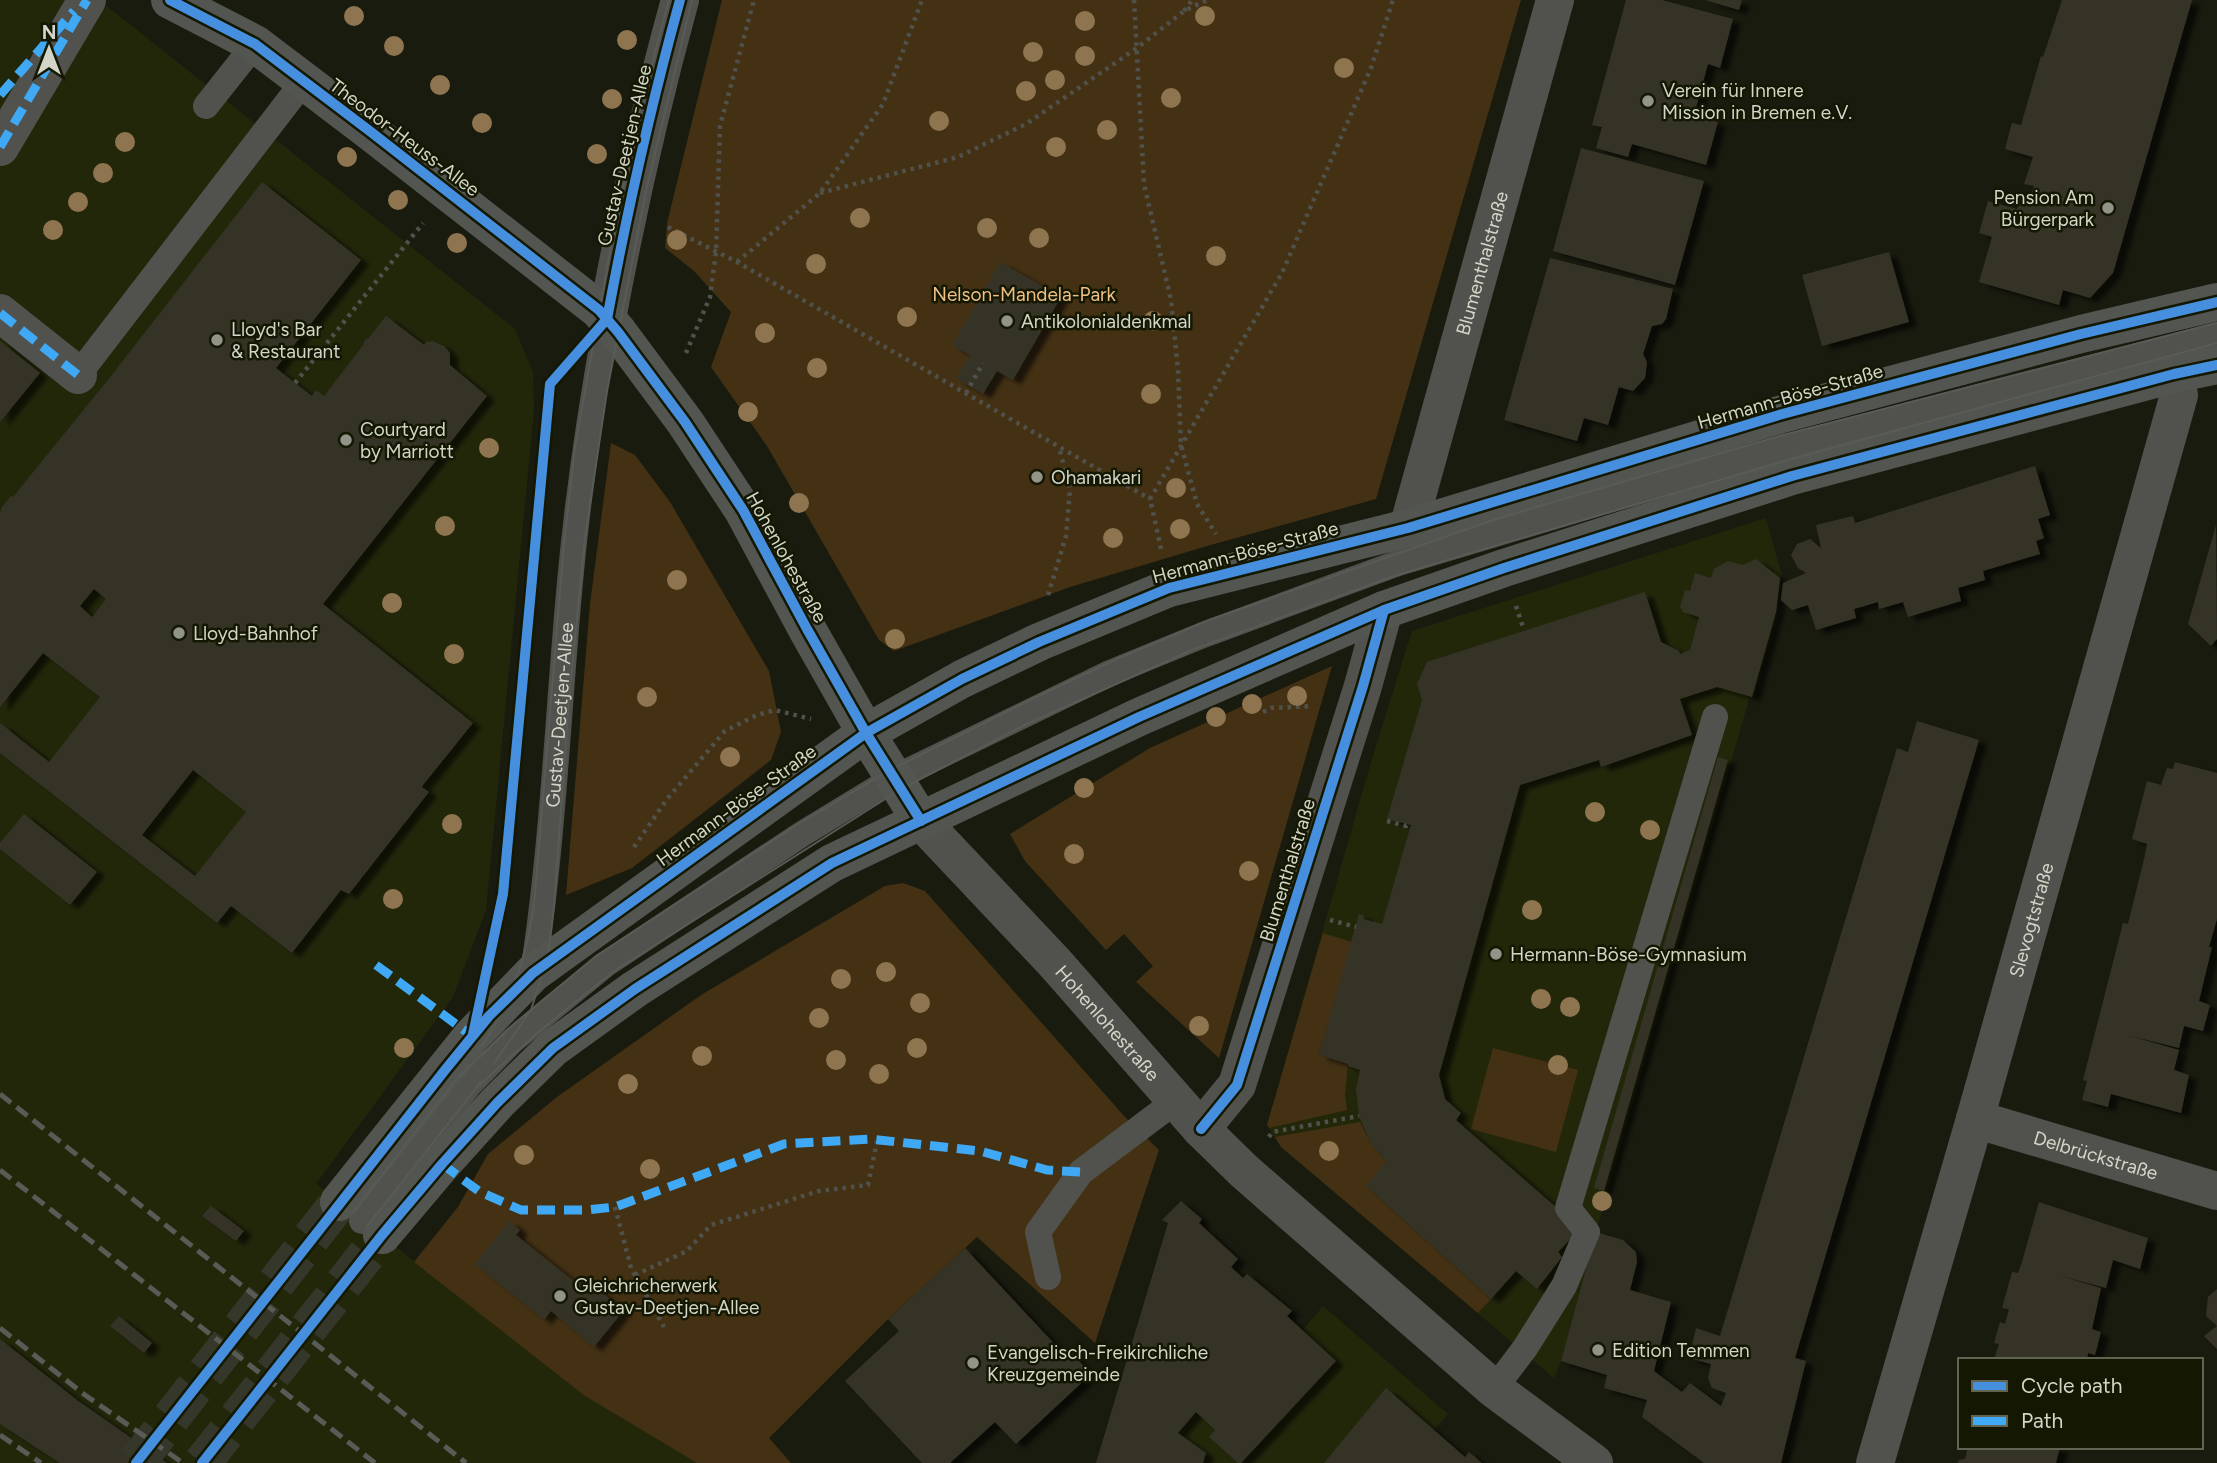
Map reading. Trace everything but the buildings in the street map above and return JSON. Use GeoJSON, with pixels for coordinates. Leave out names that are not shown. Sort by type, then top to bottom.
{"type":"FeatureCollection","features":[{"type":"Feature","properties":{"kind":"main road","name":"Theodor-Heuss-Allee"},"geometry":{"type":"LineString","coordinates":[[170,0],[255,44],[550,270],[607,319]]}},
{"type":"Feature","properties":{"kind":"main road","name":"Theodor-Heuss-Allee"},"geometry":{"type":"LineString","coordinates":[[218,0],[255,44]]}},
{"type":"Feature","properties":{"kind":"main road","name":"Hermann-Böse-Straße"},"geometry":{"type":"LineString","coordinates":[[361,1219],[472,1036],[533,973],[866,733],[962,678],[1169,587],[1408,528],[1779,415],[2092,331],[2217,302]]}},
{"type":"Feature","properties":{"kind":"main road","name":"Hohenlohestraße"},"geometry":{"type":"LineString","coordinates":[[607,319],[685,422],[743,510],[866,733],[921,821]]}},
{"type":"Feature","properties":{"kind":"main road"},"geometry":{"type":"LineString","coordinates":[[361,1219],[470,1134],[553,1048],[635,989],[832,863],[1139,717],[1384,610],[1529,559],[1792,476],[2174,374],[2217,365]]}},
{"type":"Feature","properties":{"kind":"street"},"geometry":{"type":"LineString","coordinates":[[0,95],[85,0]]}},
{"type":"Feature","properties":{"kind":"street"},"geometry":{"type":"LineString","coordinates":[[0,147],[85,0]]}},
{"type":"Feature","properties":{"kind":"street","name":"Gustav-Deetjen-Allee"},"geometry":{"type":"LineString","coordinates":[[607,319],[665,53],[680,0]]}},
{"type":"Feature","properties":{"kind":"street","name":"Blumenthalstraße"},"geometry":{"type":"LineString","coordinates":[[1408,528],[1555,0]]}},
{"type":"Feature","properties":{"kind":"street"},"geometry":{"type":"LineString","coordinates":[[0,313],[78,375]]}},
{"type":"Feature","properties":{"kind":"street","name":"Slevogtstraße"},"geometry":{"type":"LineString","coordinates":[[1875,1463],[2179,395],[2174,374]]}},
{"type":"Feature","properties":{"kind":"street","name":"Blumenthalstraße"},"geometry":{"type":"LineString","coordinates":[[1201,1129],[1237,1085],[1363,686],[1384,610]]}},
{"type":"Feature","properties":{"kind":"street","name":"Hohenlohestraße"},"geometry":{"type":"LineString","coordinates":[[921,821],[1055,963],[1201,1129],[1244,1171],[1494,1389],[1594,1463]]}},
{"type":"Feature","properties":{"kind":"street","name":"Delbrückstraße"},"geometry":{"type":"LineString","coordinates":[[1975,1119],[2217,1191]]}},
{"type":"Feature","properties":{"kind":"lane"},"geometry":{"type":"LineString","coordinates":[[206,106],[255,44]]}},
{"type":"Feature","properties":{"kind":"lane"},"geometry":{"type":"LineString","coordinates":[[78,375],[303,81]]}},
{"type":"Feature","properties":{"kind":"lane","name":"Gustav-Deetjen-Allee"},"geometry":{"type":"LineString","coordinates":[[469,1085],[504,1033],[533,973],[542,912],[570,579],[594,392],[607,319]]}},
{"type":"Feature","properties":{"kind":"lane"},"geometry":{"type":"LineString","coordinates":[[361,1219],[469,1085],[520,1033],[606,964],[802,834],[894,778],[1110,673],[1203,635],[1398,563],[1786,447],[2217,335]]}},
{"type":"Feature","properties":{"kind":"lane"},"geometry":{"type":"LineString","coordinates":[[1494,1389],[1525,1349],[1564,1286],[1587,1232],[1567,1208],[1715,717]]}},
{"type":"Feature","properties":{"kind":"lane"},"geometry":{"type":"LineString","coordinates":[[1048,1277],[1038,1232],[1081,1172],[1177,1100]]}},
{"type":"Feature","properties":{"kind":"path"},"geometry":{"type":"LineString","coordinates":[[667,398],[710,297],[716,252],[720,126],[754,0]]}},
{"type":"Feature","properties":{"kind":"path"},"geometry":{"type":"LineString","coordinates":[[737,262],[820,193],[883,104],[922,0]]}},
{"type":"Feature","properties":{"kind":"path"},"geometry":{"type":"LineString","coordinates":[[1134,0],[1144,184],[1171,300],[1181,445],[1197,504],[1237,570]]}},
{"type":"Feature","properties":{"kind":"path"},"geometry":{"type":"LineString","coordinates":[[1184,12],[1192,0]]}},
{"type":"Feature","properties":{"kind":"path"},"geometry":{"type":"LineString","coordinates":[[820,193],[958,157],[1026,124],[1137,48],[1184,12],[1206,0]]}},
{"type":"Feature","properties":{"kind":"path"},"geometry":{"type":"LineString","coordinates":[[1169,587],[1150,499],[1282,273],[1371,68],[1393,0]]}},
{"type":"Feature","properties":{"kind":"path"},"geometry":{"type":"LineString","coordinates":[[295,383],[448,191]]}},
{"type":"Feature","properties":{"kind":"path"},"geometry":{"type":"LineString","coordinates":[[630,207],[737,262],[1150,499]]}},
{"type":"Feature","properties":{"kind":"path"},"geometry":{"type":"LineString","coordinates":[[965,393],[983,363]]}},
{"type":"Feature","properties":{"kind":"path"},"geometry":{"type":"LineString","coordinates":[[1039,642],[1044,605],[1066,536],[1070,489],[1058,446]]}},
{"type":"Feature","properties":{"kind":"path"},"geometry":{"type":"LineString","coordinates":[[1521,623],[1524,630]]}},
{"type":"Feature","properties":{"kind":"path"},"geometry":{"type":"LineString","coordinates":[[632,849],[667,799],[725,731],[757,715],[775,710],[866,733]]}},
{"type":"Feature","properties":{"kind":"path"},"geometry":{"type":"LineString","coordinates":[[1387,821],[1406,827],[1407,824]]}},
{"type":"Feature","properties":{"kind":"path"},"geometry":{"type":"LineString","coordinates":[[1244,1171],[1272,1132],[1359,1116]]}},
{"type":"Feature","properties":{"kind":"path"},"geometry":{"type":"LineString","coordinates":[[635,1275],[687,1251],[711,1225],[819,1191],[868,1185],[877,1141]]}},
{"type":"Feature","properties":{"kind":"path"},"geometry":{"type":"LineString","coordinates":[[615,1207],[631,1268],[664,1327]]}},
{"type":"Feature","properties":{"kind":"shaded area"},"geometry":{"type":"Polygon","coordinates":[[[0,0],[99,0],[515,329],[533,372],[534,410],[486,910],[453,997],[316,1184],[585,1396],[697,1463],[0,1463],[0,0]]]}},
{"type":"Feature","properties":{"kind":"shaded area","name":"Hermann-Böse-Gymnasium"},"geometry":{"type":"Polygon","coordinates":[[[1766,518],[1782,576],[1778,612],[1754,697],[1749,699],[1554,1378],[1281,1147],[1267,1125],[1371,762],[1412,631],[1766,518]]]}},
{"type":"Feature","properties":{"kind":"shaded area"},"geometry":{"type":"Polygon","coordinates":[[[1323,1306],[1448,1414],[1405,1463],[1096,1463],[1128,1358],[1280,1357],[1323,1306]]]}},
{"type":"Feature","properties":{"kind":"green space","name":"Nelson-Mandela-Park"},"geometry":{"type":"Polygon","coordinates":[[[722,0],[1521,0],[1376,499],[1070,587],[894,651],[879,640],[767,446],[711,367],[731,312],[694,271],[665,248],[667,223],[722,0]]]}},
{"type":"Feature","properties":{"kind":"green space"},"geometry":{"type":"Polygon","coordinates":[[[611,443],[635,455],[670,502],[769,671],[781,732],[771,760],[632,868],[566,895],[590,604],[611,443]]]}},
{"type":"Feature","properties":{"kind":"green space"},"geometry":{"type":"Polygon","coordinates":[[[1332,666],[1219,1058],[1136,982],[1153,966],[1124,934],[1106,950],[1025,861],[1010,834],[1150,748],[1332,666]]]}},
{"type":"Feature","properties":{"kind":"green space"},"geometry":{"type":"Polygon","coordinates":[[[903,883],[925,891],[1125,1117],[1159,1150],[1095,1343],[977,1237],[888,1319],[769,1438],[791,1463],[697,1463],[585,1396],[414,1262],[458,1207],[488,1154],[557,1097],[701,995],[885,886],[903,883]]]}},
{"type":"Feature","properties":{"kind":"green space"},"geometry":{"type":"Polygon","coordinates":[[[1323,933],[1352,942],[1319,1055],[1348,1064],[1345,1095],[1347,1110],[1269,1128],[1267,1125],[1323,933]]]}},
{"type":"Feature","properties":{"kind":"green space"},"geometry":{"type":"Polygon","coordinates":[[[1493,1048],[1578,1070],[1556,1152],[1471,1129],[1493,1048]]]}},
{"type":"Feature","properties":{"kind":"green space"},"geometry":{"type":"Polygon","coordinates":[[[1360,1122],[1371,1144],[1386,1161],[1367,1187],[1491,1299],[1478,1313],[1281,1147],[1275,1137],[1360,1122]]]}},
{"type":"Feature","properties":{"kind":"tunnel"},"geometry":{"type":"LineString","coordinates":[[136,1463],[339,1202]]}},
{"type":"Feature","properties":{"kind":"tunnel"},"geometry":{"type":"LineString","coordinates":[[202,1463],[382,1235]]}},
{"type":"Feature","properties":{"kind":"tram line"},"geometry":{"type":"LineString","coordinates":[[481,1047],[502,1013],[516,979],[534,905],[564,543],[575,447],[614,229],[642,101],[669,0]]}},
{"type":"Feature","properties":{"kind":"tram line"},"geometry":{"type":"LineString","coordinates":[[495,1062],[531,1010],[548,956],[585,538],[607,391],[646,191],[692,0]]}},
{"type":"Feature","properties":{"kind":"tram line"},"geometry":{"type":"LineString","coordinates":[[458,1078],[514,1024],[596,956],[795,826],[890,770],[1117,659],[1209,620],[1496,519],[1783,435],[2217,323]]}},
{"type":"Feature","properties":{"kind":"tram line"},"geometry":{"type":"LineString","coordinates":[[475,1089],[542,1029],[614,971],[901,789],[1027,724],[1192,650],[1394,576],[1788,460],[2217,343]]}},
{"type":"Feature","properties":{"kind":"tram line"},"geometry":{"type":"LineString","coordinates":[[353,1213],[462,1072]]}},
{"type":"Feature","properties":{"kind":"tram line"},"geometry":{"type":"LineString","coordinates":[[368,1225],[481,1082]]}},
{"type":"Feature","properties":{"kind":"railway"},"geometry":{"type":"LineString","coordinates":[[0,1094],[466,1463]]}},
{"type":"Feature","properties":{"kind":"railway"},"geometry":{"type":"LineString","coordinates":[[0,1170],[375,1463]]}},
{"type":"Feature","properties":{"kind":"railway"},"geometry":{"type":"LineString","coordinates":[[0,1328],[85,1395],[183,1463]]}},
{"type":"Feature","properties":{"kind":"railway"},"geometry":{"type":"LineString","coordinates":[[0,1435],[41,1463]]}},
{"type":"Feature","properties":{"kind":"marked path"},"geometry":{"type":"LineString","coordinates":[[0,147],[87,0]]}},
{"type":"Feature","properties":{"kind":"marked path"},"geometry":{"type":"LineString","coordinates":[[0,95],[74,11]]}},
{"type":"Feature","properties":{"kind":"marked path"},"geometry":{"type":"LineString","coordinates":[[0,313],[78,375]]}},
{"type":"Feature","properties":{"kind":"marked path"},"geometry":{"type":"LineString","coordinates":[[376,965],[472,1036],[473,1033]]}},
{"type":"Feature","properties":{"kind":"marked path"},"geometry":{"type":"LineString","coordinates":[[442,1164],[480,1192],[521,1210],[615,1207],[784,1144],[870,1139],[980,1151],[1047,1170],[1081,1172]]}},
{"type":"Feature","properties":{"kind":"cycle path"},"geometry":{"type":"LineString","coordinates":[[170,0],[255,44],[599,310],[685,422],[743,510],[866,733],[921,821]]}},
{"type":"Feature","properties":{"kind":"cycle path"},"geometry":{"type":"LineString","coordinates":[[607,319],[640,159],[680,0]]}},
{"type":"Feature","properties":{"kind":"cycle path"},"geometry":{"type":"LineString","coordinates":[[136,1463],[445,1070],[489,1016],[533,973],[866,733],[962,679],[1039,642],[1169,588],[1408,528],[1779,415],[2081,334],[2217,302]]}},
{"type":"Feature","properties":{"kind":"cycle path"},"geometry":{"type":"LineString","coordinates":[[473,1034],[503,894],[550,384],[607,319]]}},
{"type":"Feature","properties":{"kind":"cycle path"},"geometry":{"type":"LineString","coordinates":[[202,1463],[382,1235],[442,1164],[497,1103],[553,1048],[635,989],[832,863],[1139,717],[1384,610],[1504,568],[1792,476],[2174,374],[2217,365]]}},
{"type":"Feature","properties":{"kind":"cycle path"},"geometry":{"type":"LineString","coordinates":[[1201,1129],[1237,1085],[1363,686],[1384,610]]}},
{"type":"Feature","properties":{"kind":"place","name":"Verein für Innere Mission in Bremen e.V."},"geometry":{"type":"Point","coordinates":[1648,101]}},
{"type":"Feature","properties":{"kind":"place","name":"Pension Am Bürgerpark"},"geometry":{"type":"Point","coordinates":[2108,208]}},
{"type":"Feature","properties":{"kind":"place","name":"Antikolonialdenkmal"},"geometry":{"type":"Point","coordinates":[1007,321]}},
{"type":"Feature","properties":{"kind":"place","name":"Lloyd's Bar & Restaurant"},"geometry":{"type":"Point","coordinates":[217,340]}},
{"type":"Feature","properties":{"kind":"place","name":"Courtyard by Marriott"},"geometry":{"type":"Point","coordinates":[346,440]}},
{"type":"Feature","properties":{"kind":"place","name":"Ohamakari"},"geometry":{"type":"Point","coordinates":[1037,477]}},
{"type":"Feature","properties":{"kind":"place","name":"Lloyd-Bahnhof"},"geometry":{"type":"Point","coordinates":[179,633]}},
{"type":"Feature","properties":{"kind":"place","name":"Hermann-Böse-Gymnasium"},"geometry":{"type":"Point","coordinates":[1496,954]}},
{"type":"Feature","properties":{"kind":"place","name":"Gleichricherwerk Gustav-Deetjen-Allee"},"geometry":{"type":"Point","coordinates":[560,1296]}},
{"type":"Feature","properties":{"kind":"place","name":"Edition Temmen"},"geometry":{"type":"Point","coordinates":[1598,1350]}},
{"type":"Feature","properties":{"kind":"place","name":"Evangelisch-Freikirchliche Kreuzgemeinde"},"geometry":{"type":"Point","coordinates":[973,1363]}}]}
